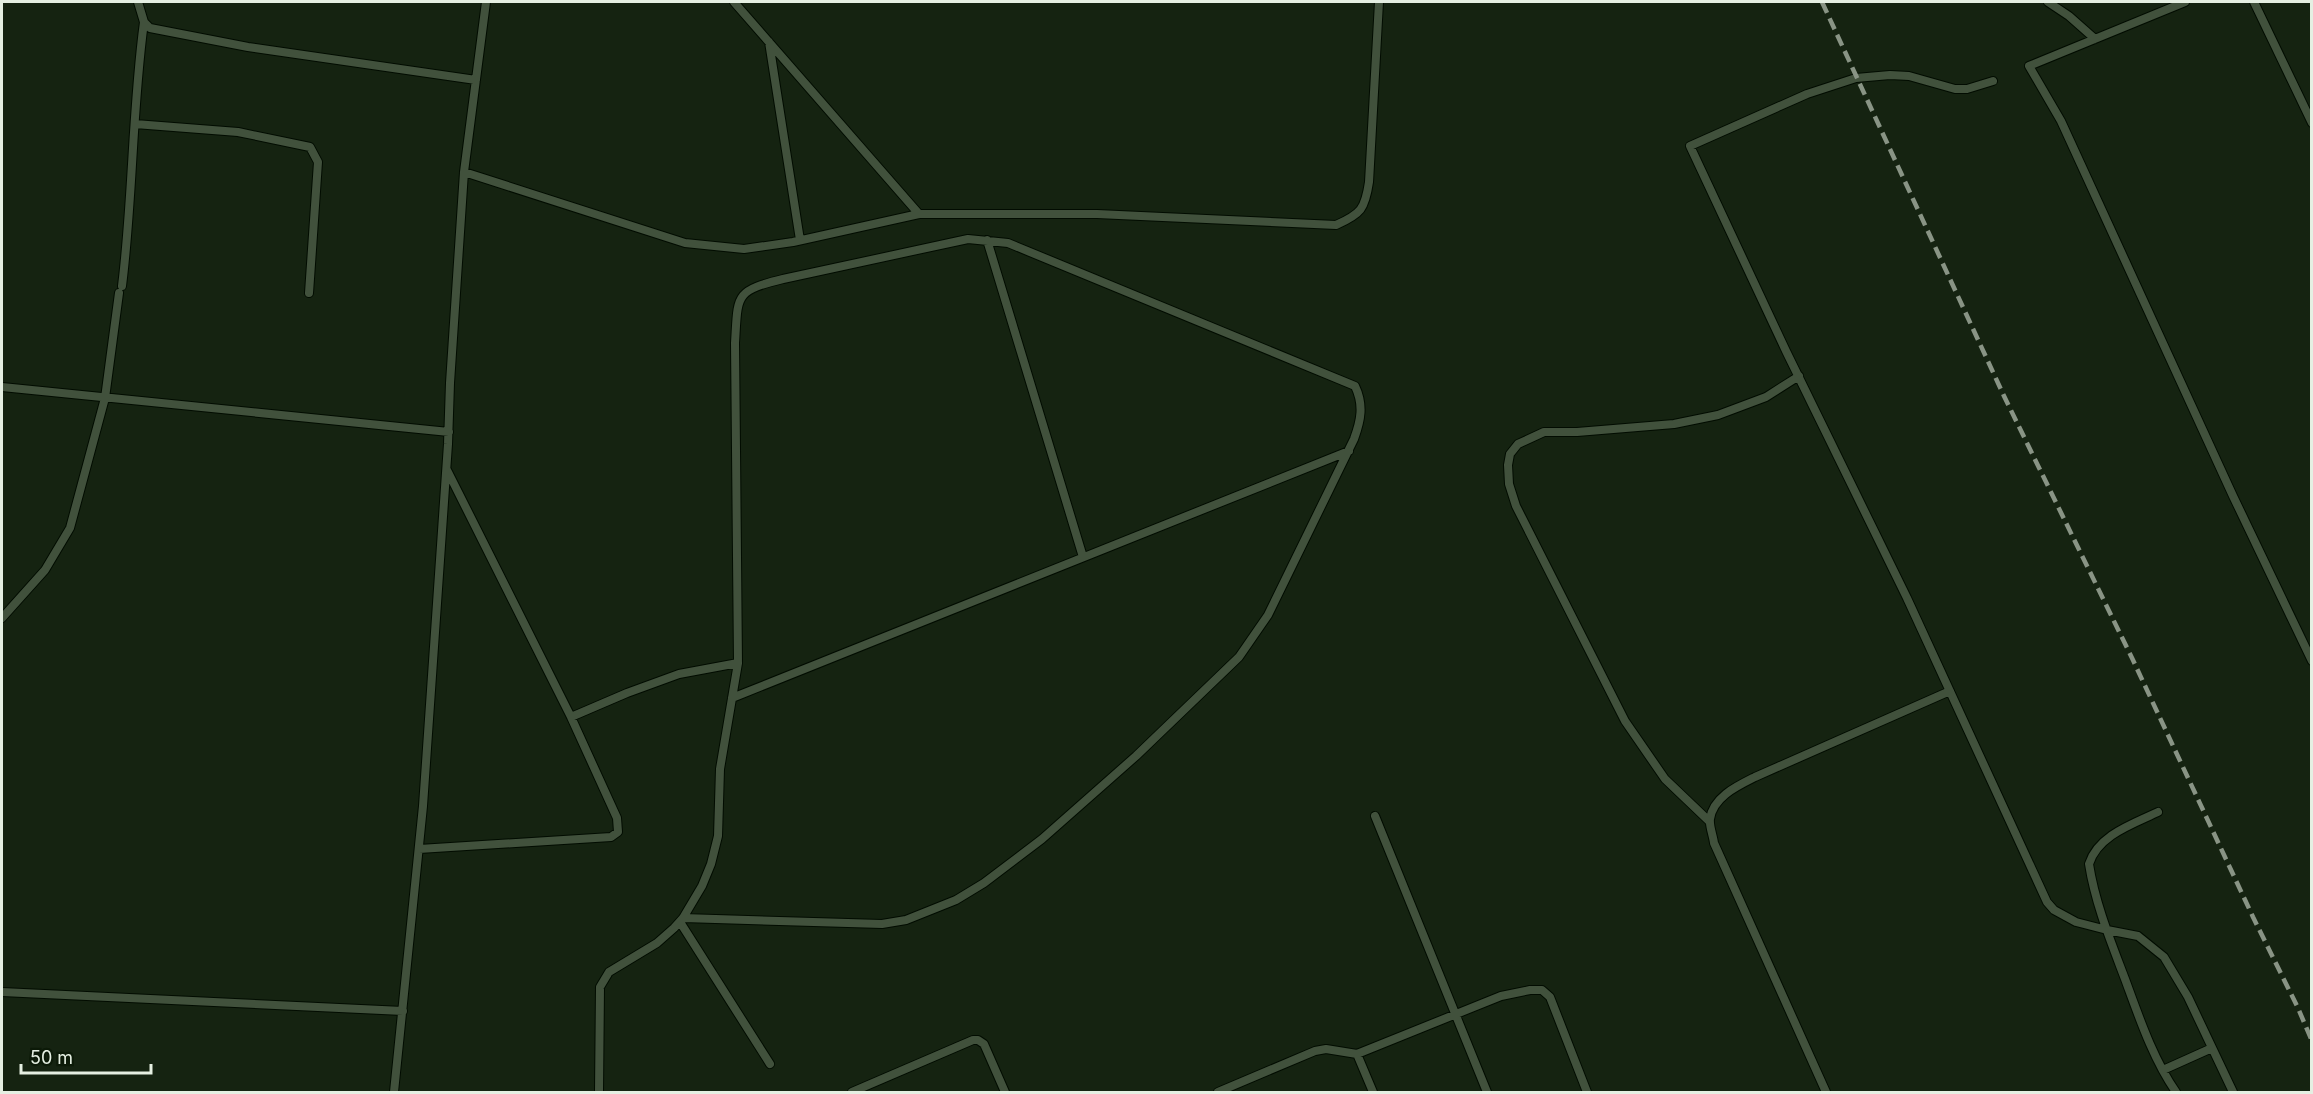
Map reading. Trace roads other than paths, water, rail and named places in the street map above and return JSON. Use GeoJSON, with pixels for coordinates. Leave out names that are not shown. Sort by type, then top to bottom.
{"type":"FeatureCollection","features":[{"type":"Feature","properties":{"kind":"lane"},"geometry":{"type":"LineString","coordinates":[[2,618],[45,570],[70,528],[105,398],[130,223],[139,56],[144,22],[138,2]]}},
{"type":"Feature","properties":{"kind":"lane"},"geometry":{"type":"LineString","coordinates":[[394,1092],[419,849],[447,468],[450,383],[464,172],[486,2]]}},
{"type":"Feature","properties":{"kind":"lane"},"geometry":{"type":"LineString","coordinates":[[734,2],[918,214]]}},
{"type":"Feature","properties":{"kind":"lane"},"geometry":{"type":"LineString","coordinates":[[464,172],[685,243],[744,249],[800,240],[918,214],[1097,214],[1336,225],[1355,217],[1366,203],[1379,2]]}},
{"type":"Feature","properties":{"kind":"lane"},"geometry":{"type":"LineString","coordinates":[[2048,2],[2069,16],[2095,39]]}},
{"type":"Feature","properties":{"kind":"lane"},"geometry":{"type":"LineString","coordinates":[[2185,2],[2029,66],[2061,121],[2233,496],[2312,661]]}},
{"type":"Feature","properties":{"kind":"lane"},"geometry":{"type":"LineString","coordinates":[[2254,2],[2312,123]]}},
{"type":"Feature","properties":{"kind":"lane"},"geometry":{"type":"LineString","coordinates":[[144,22],[150,28],[248,47],[476,80]]}},
{"type":"Feature","properties":{"kind":"lane"},"geometry":{"type":"LineString","coordinates":[[768,41],[800,240]]}},
{"type":"Feature","properties":{"kind":"lane"},"geometry":{"type":"LineString","coordinates":[[1993,81],[1967,89],[1942,86],[1910,76],[1856,78],[1807,94],[1690,146],[2048,902],[2061,915],[2076,921],[2138,936],[2164,957],[2188,998],[2233,1092]]}},
{"type":"Feature","properties":{"kind":"lane"},"geometry":{"type":"LineString","coordinates":[[135,124],[238,132],[310,147],[318,162],[309,293]]}},
{"type":"Feature","properties":{"kind":"lane"},"geometry":{"type":"LineString","coordinates":[[598,1092],[600,987],[609,972],[657,942],[681,920],[702,886],[711,864],[718,836],[720,770],[738,663],[735,343],[738,300],[745,292],[774,281],[968,239],[1008,243],[1355,387],[1361,398],[1361,420],[1349,450],[1268,615],[1239,657],[1136,756],[1042,839],[984,883],[956,900],[906,920],[882,924],[681,920]]}},
{"type":"Feature","properties":{"kind":"lane"},"geometry":{"type":"LineString","coordinates":[[987,240],[1083,557]]}},
{"type":"Feature","properties":{"kind":"lane"},"geometry":{"type":"LineString","coordinates":[[1709,821],[1665,779],[1625,721],[1516,506],[1509,484],[1510,454],[1518,444],[1544,432],[1577,432],[1674,424],[1718,415],[1766,398],[1798,376]]}},
{"type":"Feature","properties":{"kind":"lane"},"geometry":{"type":"LineString","coordinates":[[2,387],[449,432]]}},
{"type":"Feature","properties":{"kind":"lane"},"geometry":{"type":"LineString","coordinates":[[732,698],[1349,450]]}},
{"type":"Feature","properties":{"kind":"lane"},"geometry":{"type":"LineString","coordinates":[[419,849],[611,837],[618,832],[617,818],[571,717],[447,468]]}},
{"type":"Feature","properties":{"kind":"lane"},"geometry":{"type":"LineString","coordinates":[[571,717],[679,674],[738,663]]}},
{"type":"Feature","properties":{"kind":"lane"},"geometry":{"type":"LineString","coordinates":[[1826,1092],[1714,843],[1709,821],[1713,807],[1735,787],[1950,691]]}},
{"type":"Feature","properties":{"kind":"lane"},"geometry":{"type":"LineString","coordinates":[[2158,812],[2110,835],[2091,856],[2089,864],[2107,930],[2134,1004],[2163,1070],[2176,1092]]}},
{"type":"Feature","properties":{"kind":"lane"},"geometry":{"type":"LineString","coordinates":[[1375,816],[1487,1092]]}},
{"type":"Feature","properties":{"kind":"lane"},"geometry":{"type":"LineString","coordinates":[[681,920],[770,1064]]}},
{"type":"Feature","properties":{"kind":"lane"},"geometry":{"type":"LineString","coordinates":[[1218,1092],[1315,1051],[1326,1049],[1357,1054],[1501,996],[1542,990],[1550,997],[1587,1092]]}},
{"type":"Feature","properties":{"kind":"lane"},"geometry":{"type":"LineString","coordinates":[[2,992],[403,1011]]}},
{"type":"Feature","properties":{"kind":"lane"},"geometry":{"type":"LineString","coordinates":[[852,1092],[973,1040],[984,1044],[1005,1092]]}},
{"type":"Feature","properties":{"kind":"lane"},"geometry":{"type":"LineString","coordinates":[[2163,1070],[2212,1048]]}},
{"type":"Feature","properties":{"kind":"lane"},"geometry":{"type":"LineString","coordinates":[[1357,1054],[1373,1092]]}},
{"type":"Feature","properties":{"kind":"railway"},"geometry":{"type":"LineString","coordinates":[[1822,2],[2004,396],[2132,658],[2312,1041]]}}]}
